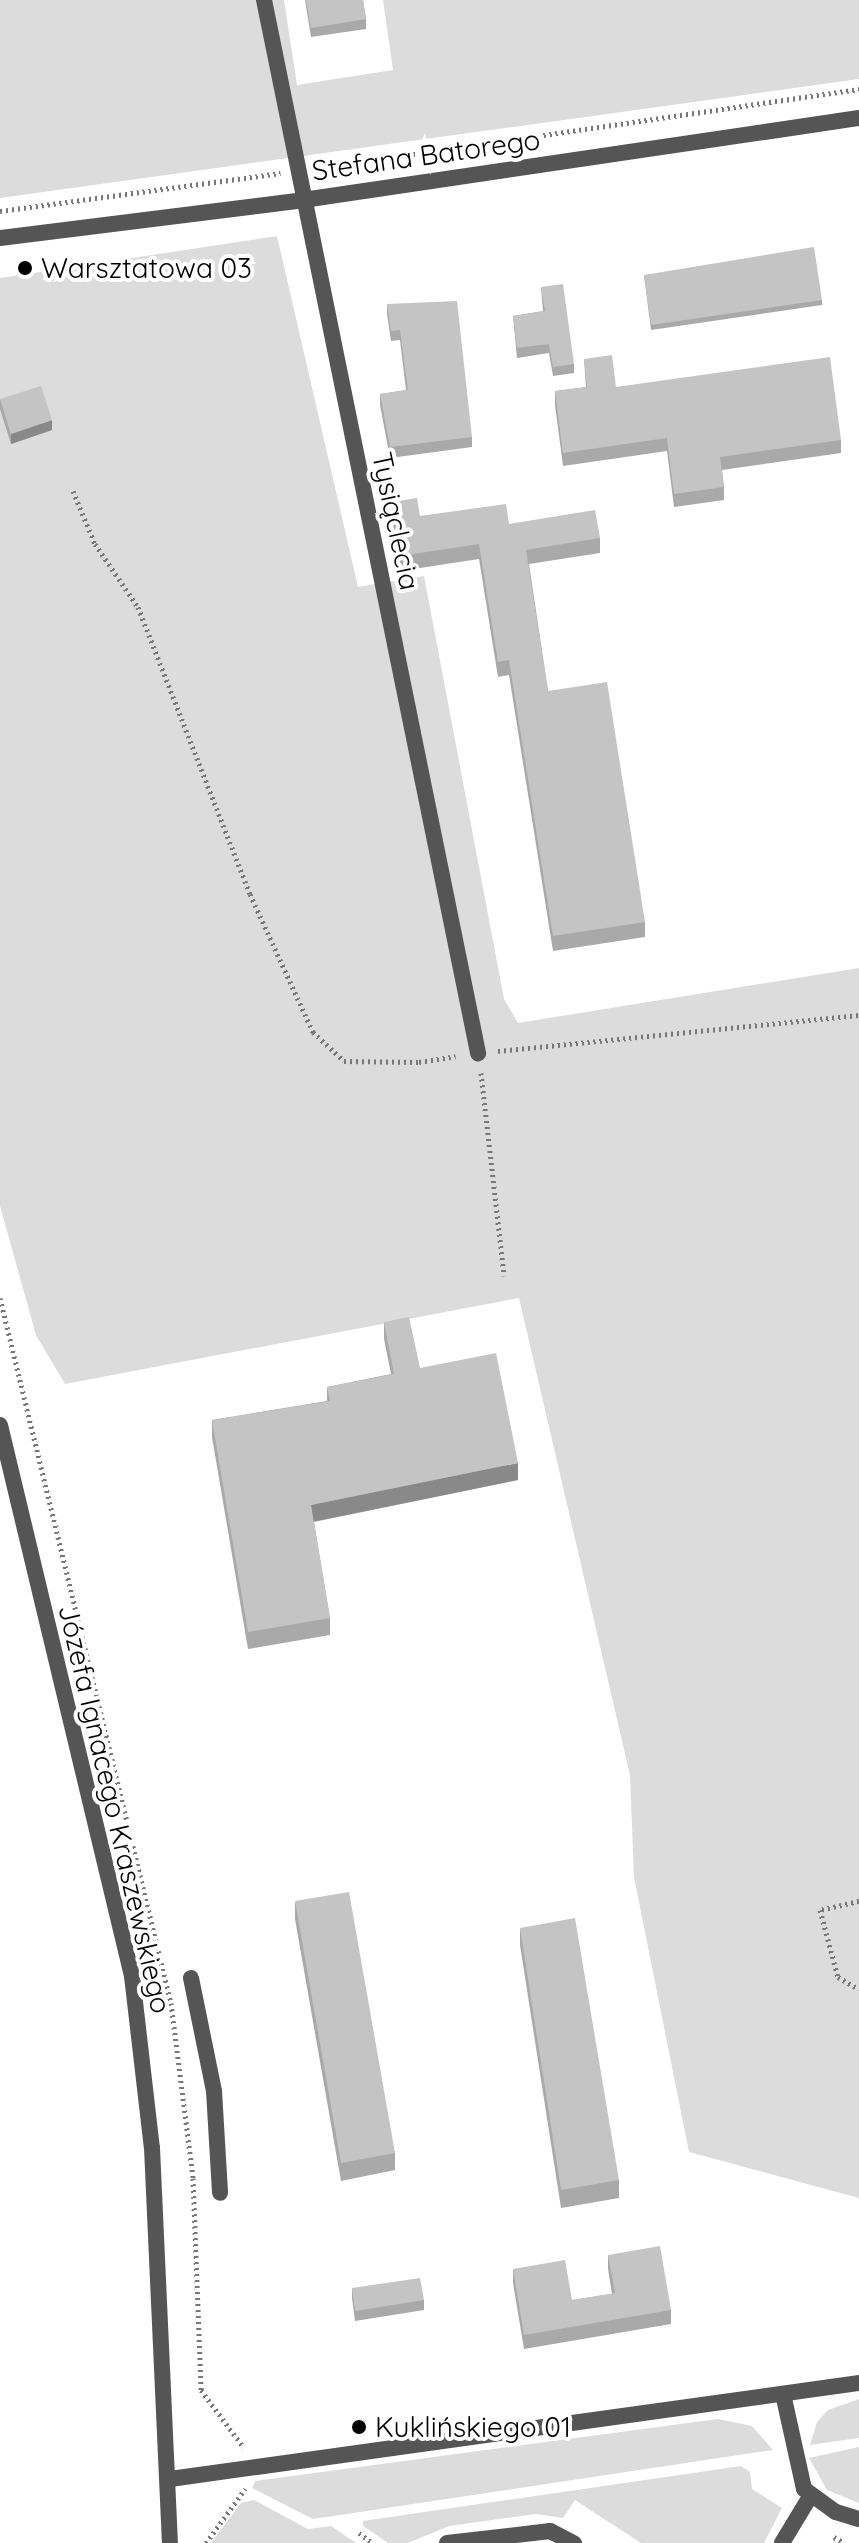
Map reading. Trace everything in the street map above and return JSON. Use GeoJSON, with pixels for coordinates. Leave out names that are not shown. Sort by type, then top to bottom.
{"type":"FeatureCollection","features":[{"type":"Feature","properties":{"kind":"street","name":"Tysiąclecia"},"geometry":{"type":"LineString","coordinates":[[264,0],[478,1053]]}},
{"type":"Feature","properties":{"kind":"street","name":"Stefana Batorego"},"geometry":{"type":"LineString","coordinates":[[0,238],[303,200],[859,118]]}},
{"type":"Feature","properties":{"kind":"street","name":"Józefa Ignacego Kraszewskiego"},"geometry":{"type":"LineString","coordinates":[[0,1425],[132,1976],[152,2148],[170,2479],[170,2543]]}},
{"type":"Feature","properties":{"kind":"street"},"geometry":{"type":"LineString","coordinates":[[191,1978],[214,2091],[220,2193]]}},
{"type":"Feature","properties":{"kind":"street"},"geometry":{"type":"LineString","coordinates":[[170,2479],[859,2383]]}},
{"type":"Feature","properties":{"kind":"street"},"geometry":{"type":"LineString","coordinates":[[783,2394],[802,2484],[811,2495],[841,2514],[859,2519]]}},
{"type":"Feature","properties":{"kind":"street"},"geometry":{"type":"LineString","coordinates":[[782,2543],[811,2495]]}},
{"type":"Feature","properties":{"kind":"street"},"geometry":{"type":"LineString","coordinates":[[447,2543],[550,2531],[574,2543]]}},
{"type":"Feature","properties":{"kind":"path"},"geometry":{"type":"LineString","coordinates":[[0,211],[859,89]]}},
{"type":"Feature","properties":{"kind":"path"},"geometry":{"type":"LineString","coordinates":[[73,491],[95,544],[138,607],[250,894],[313,1032],[344,1061],[419,1062],[478,1053],[859,1015]]}},
{"type":"Feature","properties":{"kind":"path"},"geometry":{"type":"LineString","coordinates":[[478,1053],[504,1276]]}},
{"type":"Feature","properties":{"kind":"path"},"geometry":{"type":"LineString","coordinates":[[859,1901],[820,1910],[838,1977],[859,1989]]}},
{"type":"Feature","properties":{"kind":"path"},"geometry":{"type":"LineString","coordinates":[[359,2533],[373,2543]]}},
{"type":"Feature","properties":{"kind":"shaded area"},"geometry":{"type":"Polygon","coordinates":[[[0,0],[284,0],[297,85],[393,70],[383,0],[859,0],[859,79],[0,198],[0,0]]]}},
{"type":"Feature","properties":{"kind":"shaded area"},"geometry":{"type":"Polygon","coordinates":[[[277,236],[358,587],[424,576],[504,999],[518,1023],[859,968],[859,2198],[689,2152],[634,1877],[630,1775],[519,1298],[65,1384],[36,1335],[0,1206],[0,278],[277,236]]]}},
{"type":"Feature","properties":{"kind":"shaded area"},"geometry":{"type":"Polygon","coordinates":[[[859,2399],[859,2438],[810,2445],[817,2422],[828,2410],[859,2399]]]}},
{"type":"Feature","properties":{"kind":"shaded area"},"geometry":{"type":"Polygon","coordinates":[[[718,2419],[752,2426],[773,2450],[313,2519],[252,2488],[255,2481],[718,2419]]]}},
{"type":"Feature","properties":{"kind":"shaded area"},"geometry":{"type":"Polygon","coordinates":[[[859,2447],[859,2503],[827,2490],[809,2458],[859,2447]]]}},
{"type":"Feature","properties":{"kind":"shaded area"},"geometry":{"type":"Polygon","coordinates":[[[741,2466],[750,2472],[752,2489],[782,2508],[764,2543],[641,2543],[575,2500],[563,2518],[536,2514],[449,2526],[408,2543],[388,2543],[363,2526],[363,2521],[741,2466]]]}},
{"type":"Feature","properties":{"kind":"shaded area"},"geometry":{"type":"Polygon","coordinates":[[[254,2500],[308,2529],[331,2526],[356,2543],[211,2543],[241,2503],[254,2500]]]}},
{"type":"Feature","properties":{"kind":"building"},"geometry":{"type":"Polygon","coordinates":[[[306,0],[363,0],[366,19],[311,28],[306,0]]]}},
{"type":"Feature","properties":{"kind":"building"},"geometry":{"type":"Polygon","coordinates":[[[814,247],[822,300],[651,325],[644,275],[814,247]]]}},
{"type":"Feature","properties":{"kind":"building"},"geometry":{"type":"Polygon","coordinates":[[[563,284],[574,364],[553,367],[549,344],[517,348],[513,316],[545,311],[541,287],[563,284]]]}},
{"type":"Feature","properties":{"kind":"building"},"geometry":{"type":"Polygon","coordinates":[[[457,301],[472,437],[390,447],[380,394],[408,390],[400,330],[391,331],[387,304],[457,301]]]}},
{"type":"Feature","properties":{"kind":"building"},"geometry":{"type":"Polygon","coordinates":[[[612,355],[616,387],[830,357],[841,440],[720,457],[724,487],[674,494],[667,438],[563,453],[555,391],[587,387],[584,359],[612,355]]]}},
{"type":"Feature","properties":{"kind":"building"},"geometry":{"type":"Polygon","coordinates":[[[41,386],[52,420],[11,434],[0,399],[41,386]]]}},
{"type":"Feature","properties":{"kind":"building"},"geometry":{"type":"Polygon","coordinates":[[[417,498],[420,516],[506,504],[509,524],[595,510],[600,538],[526,550],[548,691],[607,682],[645,922],[553,936],[509,660],[498,662],[479,544],[400,556],[392,502],[417,498]]]}},
{"type":"Feature","properties":{"kind":"building"},"geometry":{"type":"Polygon","coordinates":[[[409,1317],[420,1368],[496,1353],[518,1463],[311,1505],[330,1618],[248,1632],[212,1420],[330,1401],[327,1387],[394,1374],[384,1322],[409,1317]]]}},
{"type":"Feature","properties":{"kind":"building"},"geometry":{"type":"Polygon","coordinates":[[[349,1892],[395,2153],[341,2163],[295,1901],[349,1892]]]}},
{"type":"Feature","properties":{"kind":"building"},"geometry":{"type":"Polygon","coordinates":[[[575,1918],[619,2180],[561,2190],[520,1928],[575,1918]]]}},
{"type":"Feature","properties":{"kind":"building"},"geometry":{"type":"Polygon","coordinates":[[[660,2246],[671,2310],[524,2335],[513,2269],[565,2260],[572,2300],[615,2293],[608,2255],[660,2246]]]}},
{"type":"Feature","properties":{"kind":"building"},"geometry":{"type":"Polygon","coordinates":[[[420,2278],[424,2300],[355,2311],[352,2288],[420,2278]]]}},
{"type":"Feature","properties":{"kind":"place","name":"Warsztatowa 03"},"geometry":{"type":"Point","coordinates":[25,268]}},
{"type":"Feature","properties":{"kind":"place","name":"Kuklińskiego 01"},"geometry":{"type":"Point","coordinates":[359,2427]}}]}
